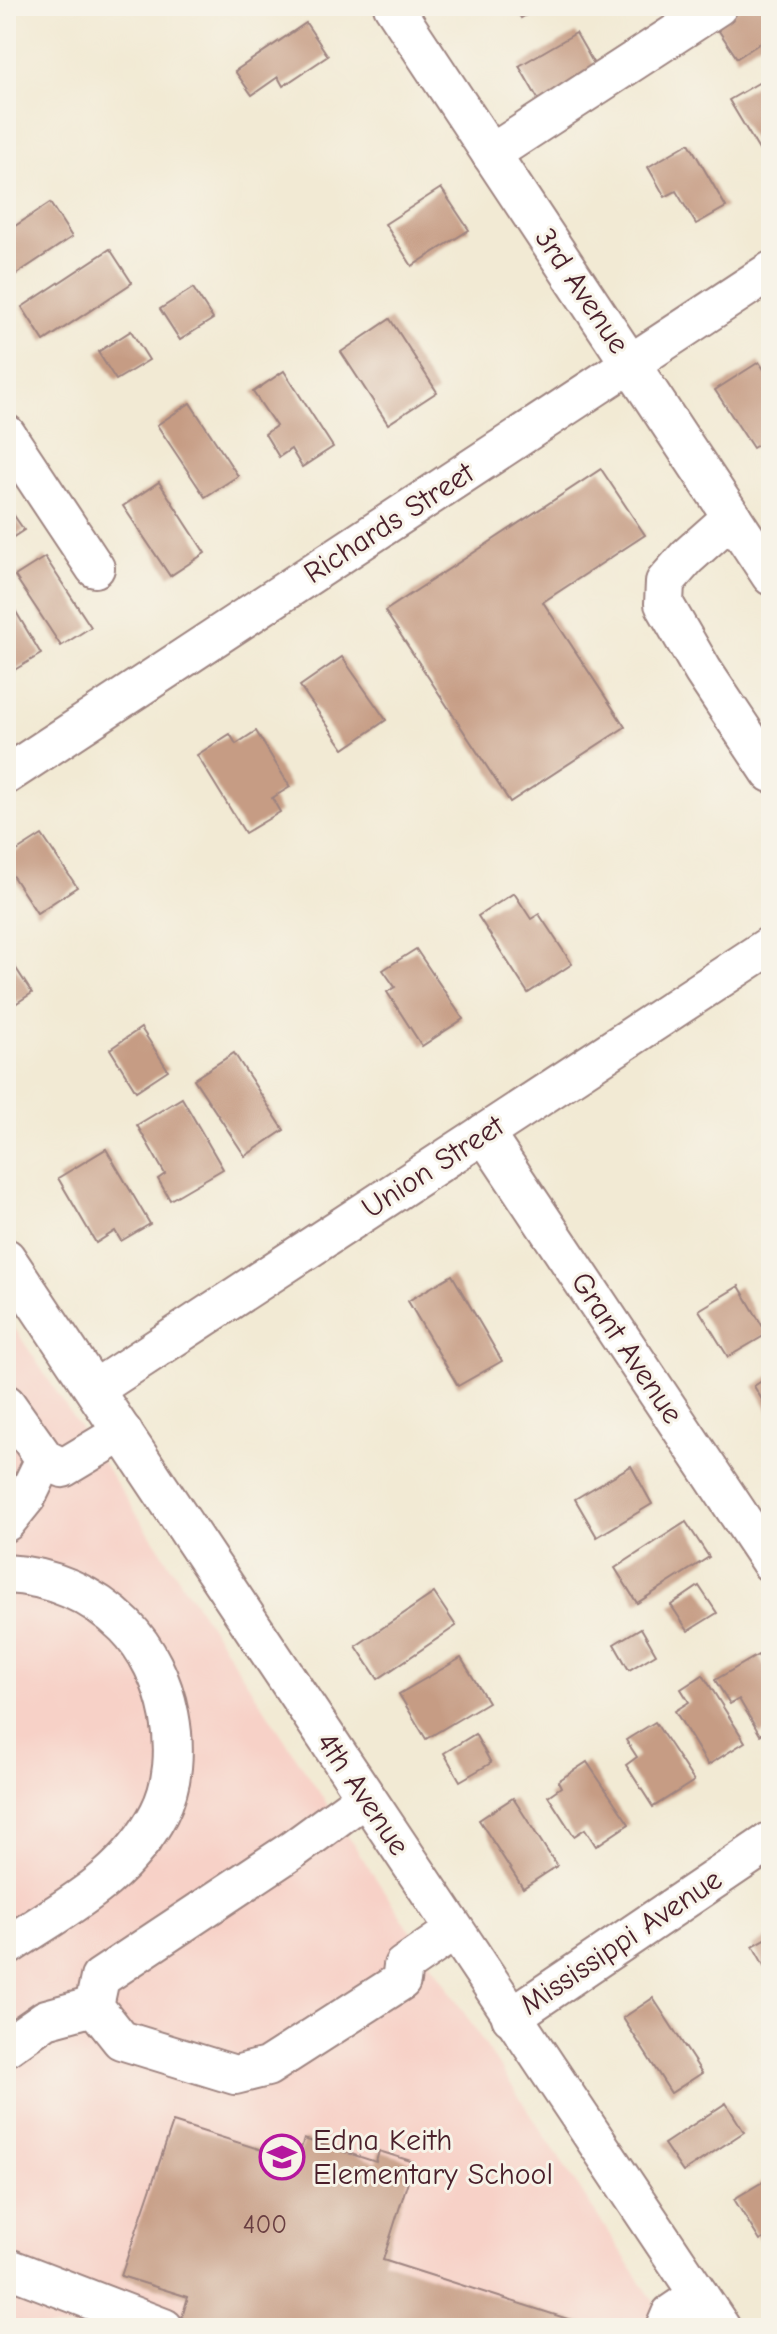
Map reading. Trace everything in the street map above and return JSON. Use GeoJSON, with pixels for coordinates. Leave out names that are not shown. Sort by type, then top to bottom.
{"type":"FeatureCollection","features":[{"type":"Feature","properties":{"kind":"street","name":"3rd Avenue"},"geometry":{"type":"LineString","coordinates":[[393,6],[771,576]]}},
{"type":"Feature","properties":{"kind":"street"},"geometry":{"type":"LineString","coordinates":[[491,154],[715,7]]}},
{"type":"Feature","properties":{"kind":"street","name":"Richards Street"},"geometry":{"type":"LineString","coordinates":[[6,775],[771,271]]}},
{"type":"Feature","properties":{"kind":"street"},"geometry":{"type":"LineString","coordinates":[[6,434],[95,568]]}},
{"type":"Feature","properties":{"kind":"street"},"geometry":{"type":"LineString","coordinates":[[732,517],[687,557],[665,582],[664,604],[703,671],[771,773]]}},
{"type":"Feature","properties":{"kind":"street","name":"Union Street"},"geometry":{"type":"LineString","coordinates":[[95,1389],[771,945]]}},
{"type":"Feature","properties":{"kind":"street","name":"Grant Avenue"},"geometry":{"type":"LineString","coordinates":[[484,1133],[771,1563]]}},
{"type":"Feature","properties":{"kind":"street","name":"4th Avenue"},"geometry":{"type":"LineString","coordinates":[[11,1275],[95,1389],[721,2328]]}},
{"type":"Feature","properties":{"kind":"street"},"geometry":{"type":"LineString","coordinates":[[6,1404],[45,1459],[63,1468],[123,1432]]}},
{"type":"Feature","properties":{"kind":"street"},"geometry":{"type":"LineString","coordinates":[[6,1522],[27,1496],[45,1459]]}},
{"type":"Feature","properties":{"kind":"street"},"geometry":{"type":"LineString","coordinates":[[6,1574],[37,1575],[84,1594],[126,1627],[154,1669],[168,1709],[173,1758],[160,1811],[136,1849],[95,1892],[6,1947]]}},
{"type":"Feature","properties":{"kind":"street"},"geometry":{"type":"LineString","coordinates":[[94,2006],[100,1978],[294,1849],[365,1797]]}},
{"type":"Feature","properties":{"kind":"street","name":"Mississippi Avenue"},"geometry":{"type":"LineString","coordinates":[[511,2017],[771,1841]]}},
{"type":"Feature","properties":{"kind":"street"},"geometry":{"type":"LineString","coordinates":[[94,2006],[121,2040],[235,2075],[267,2067],[401,1981],[403,1966],[454,1931]]}},
{"type":"Feature","properties":{"kind":"street"},"geometry":{"type":"LineString","coordinates":[[6,2047],[46,2019],[94,2006]]}},
{"type":"Feature","properties":{"kind":"street"},"geometry":{"type":"LineString","coordinates":[[6,2267],[164,2328]]}},
{"type":"Feature","properties":{"kind":"street"},"geometry":{"type":"LineString","coordinates":[[665,2328],[671,2314],[699,2295]]}},
{"type":"Feature","properties":{"kind":"shaded area","name":"Edna Keith Elementary School"},"geometry":{"type":"Polygon","coordinates":[[[6,1315],[671,2328],[24,2328],[6,2323],[6,1315]]]}},
{"type":"Feature","properties":{"kind":"building"},"geometry":{"type":"Polygon","coordinates":[[[514,6],[541,6],[521,18],[514,6]]]}},
{"type":"Feature","properties":{"kind":"building"},"geometry":{"type":"Polygon","coordinates":[[[743,6],[763,6],[771,18],[771,36],[737,58],[715,25],[743,6]]]}},
{"type":"Feature","properties":{"kind":"building"},"geometry":{"type":"Polygon","coordinates":[[[306,23],[328,56],[283,86],[278,77],[252,95],[235,71],[306,23]]]}},
{"type":"Feature","properties":{"kind":"building"},"geometry":{"type":"Polygon","coordinates":[[[576,33],[599,73],[542,106],[519,66],[576,33]]]}},
{"type":"Feature","properties":{"kind":"building"},"geometry":{"type":"Polygon","coordinates":[[[767,78],[771,85],[771,164],[768,165],[729,100],[767,78]]]}},
{"type":"Feature","properties":{"kind":"building"},"geometry":{"type":"Polygon","coordinates":[[[689,143],[726,207],[696,224],[676,191],[665,197],[648,167],[689,143]]]}},
{"type":"Feature","properties":{"kind":"building"},"geometry":{"type":"Polygon","coordinates":[[[441,188],[469,230],[412,266],[385,224],[441,188]]]}},
{"type":"Feature","properties":{"kind":"building"},"geometry":{"type":"Polygon","coordinates":[[[50,203],[72,237],[6,281],[6,232],[50,203]]]}},
{"type":"Feature","properties":{"kind":"building"},"geometry":{"type":"Polygon","coordinates":[[[110,249],[132,283],[44,341],[22,307],[110,249]]]}},
{"type":"Feature","properties":{"kind":"building"},"geometry":{"type":"Polygon","coordinates":[[[193,288],[213,319],[180,340],[160,309],[193,288]]]}},
{"type":"Feature","properties":{"kind":"building"},"geometry":{"type":"Polygon","coordinates":[[[390,319],[437,392],[388,424],[341,352],[390,319]]]}},
{"type":"Feature","properties":{"kind":"building"},"geometry":{"type":"Polygon","coordinates":[[[131,331],[149,360],[116,380],[98,352],[131,331]]]}},
{"type":"Feature","properties":{"kind":"building"},"geometry":{"type":"Polygon","coordinates":[[[759,362],[771,380],[771,437],[753,448],[715,390],[759,362]]]}},
{"type":"Feature","properties":{"kind":"building"},"geometry":{"type":"Polygon","coordinates":[[[284,371],[333,447],[302,467],[291,449],[279,457],[265,434],[276,426],[253,392],[284,371]]]}},
{"type":"Feature","properties":{"kind":"building"},"geometry":{"type":"Polygon","coordinates":[[[190,403],[238,476],[205,497],[157,425],[190,403]]]}},
{"type":"Feature","properties":{"kind":"building"},"geometry":{"type":"Polygon","coordinates":[[[601,469],[645,535],[543,602],[625,727],[510,802],[385,611],[601,469]]]}},
{"type":"Feature","properties":{"kind":"building"},"geometry":{"type":"Polygon","coordinates":[[[159,482],[205,553],[170,576],[123,506],[159,482]]]}},
{"type":"Feature","properties":{"kind":"building"},"geometry":{"type":"Polygon","coordinates":[[[6,504],[24,530],[6,542],[6,504]]]}},
{"type":"Feature","properties":{"kind":"building"},"geometry":{"type":"Polygon","coordinates":[[[45,557],[91,627],[61,646],[15,576],[45,557]]]}},
{"type":"Feature","properties":{"kind":"building"},"geometry":{"type":"Polygon","coordinates":[[[6,595],[41,654],[6,675],[6,595]]]}},
{"type":"Feature","properties":{"kind":"building"},"geometry":{"type":"Polygon","coordinates":[[[342,657],[386,720],[344,749],[300,686],[342,657]]]}},
{"type":"Feature","properties":{"kind":"building"},"geometry":{"type":"Polygon","coordinates":[[[256,731],[290,787],[272,798],[280,812],[245,833],[197,755],[230,734],[236,744],[256,731]]]}},
{"type":"Feature","properties":{"kind":"building"},"geometry":{"type":"Polygon","coordinates":[[[42,835],[77,887],[37,913],[6,866],[6,858],[42,835]]]}},
{"type":"Feature","properties":{"kind":"building"},"geometry":{"type":"Polygon","coordinates":[[[514,893],[531,919],[539,914],[572,964],[528,993],[478,916],[514,893]]]}},
{"type":"Feature","properties":{"kind":"building"},"geometry":{"type":"Polygon","coordinates":[[[416,949],[463,1019],[422,1046],[387,992],[395,987],[383,970],[416,949]]]}},
{"type":"Feature","properties":{"kind":"building"},"geometry":{"type":"Polygon","coordinates":[[[6,953],[32,993],[6,1010],[6,953]]]}},
{"type":"Feature","properties":{"kind":"building"},"geometry":{"type":"Polygon","coordinates":[[[141,1028],[168,1070],[136,1091],[110,1049],[141,1028]]]}},
{"type":"Feature","properties":{"kind":"building"},"geometry":{"type":"Polygon","coordinates":[[[234,1053],[284,1130],[245,1156],[194,1079],[234,1053]]]}},
{"type":"Feature","properties":{"kind":"building"},"geometry":{"type":"Polygon","coordinates":[[[182,1098],[223,1169],[170,1200],[158,1179],[165,1174],[137,1125],[182,1098]]]}},
{"type":"Feature","properties":{"kind":"building"},"geometry":{"type":"Polygon","coordinates":[[[106,1149],[150,1224],[121,1241],[115,1231],[96,1243],[58,1178],[106,1149]]]}},
{"type":"Feature","properties":{"kind":"building"},"geometry":{"type":"Polygon","coordinates":[[[452,1275],[502,1361],[458,1386],[408,1301],[452,1275]]]}},
{"type":"Feature","properties":{"kind":"building"},"geometry":{"type":"Polygon","coordinates":[[[739,1286],[767,1334],[728,1357],[699,1310],[739,1286]]]}},
{"type":"Feature","properties":{"kind":"building"},"geometry":{"type":"Polygon","coordinates":[[[771,1375],[771,1415],[754,1386],[771,1375]]]}},
{"type":"Feature","properties":{"kind":"building"},"geometry":{"type":"Polygon","coordinates":[[[631,1466],[652,1504],[597,1537],[575,1499],[631,1466]]]}},
{"type":"Feature","properties":{"kind":"building"},"geometry":{"type":"Polygon","coordinates":[[[686,1522],[709,1557],[637,1603],[615,1568],[686,1522]]]}},
{"type":"Feature","properties":{"kind":"building"},"geometry":{"type":"Polygon","coordinates":[[[699,1586],[717,1613],[688,1631],[671,1605],[699,1586]]]}},
{"type":"Feature","properties":{"kind":"building"},"geometry":{"type":"Polygon","coordinates":[[[434,1593],[456,1626],[378,1679],[356,1646],[434,1593]]]}},
{"type":"Feature","properties":{"kind":"building"},"geometry":{"type":"Polygon","coordinates":[[[641,1628],[656,1654],[629,1670],[614,1644],[641,1628]]]}},
{"type":"Feature","properties":{"kind":"building"},"geometry":{"type":"Polygon","coordinates":[[[758,1655],[771,1676],[771,1729],[760,1735],[739,1699],[730,1704],[715,1680],[758,1655]]]}},
{"type":"Feature","properties":{"kind":"building"},"geometry":{"type":"Polygon","coordinates":[[[461,1658],[488,1702],[426,1739],[399,1694],[461,1658]]]}},
{"type":"Feature","properties":{"kind":"building"},"geometry":{"type":"Polygon","coordinates":[[[703,1675],[745,1742],[708,1765],[675,1711],[689,1702],[681,1689],[703,1675]]]}},
{"type":"Feature","properties":{"kind":"building"},"geometry":{"type":"Polygon","coordinates":[[[655,1722],[694,1781],[653,1807],[626,1765],[637,1757],[626,1740],[655,1722]]]}},
{"type":"Feature","properties":{"kind":"building"},"geometry":{"type":"Polygon","coordinates":[[[475,1734],[491,1763],[460,1781],[444,1753],[475,1734]]]}},
{"type":"Feature","properties":{"kind":"building"},"geometry":{"type":"Polygon","coordinates":[[[587,1762],[629,1824],[596,1846],[585,1829],[574,1836],[548,1796],[561,1787],[558,1781],[587,1762]]]}},
{"type":"Feature","properties":{"kind":"building"},"geometry":{"type":"Polygon","coordinates":[[[513,1798],[557,1866],[523,1888],[479,1820],[513,1798]]]}},
{"type":"Feature","properties":{"kind":"building"},"geometry":{"type":"Polygon","coordinates":[[[771,1936],[771,1978],[753,1946],[771,1936]]]}},
{"type":"Feature","properties":{"kind":"building"},"geometry":{"type":"Polygon","coordinates":[[[653,1998],[702,2073],[671,2093],[623,2018],[653,1998]]]}},
{"type":"Feature","properties":{"kind":"building"},"geometry":{"type":"Polygon","coordinates":[[[726,2103],[744,2132],[683,2172],[664,2144],[726,2103]]]}},
{"type":"Feature","properties":{"kind":"building"},"geometry":{"type":"Polygon","coordinates":[[[173,2122],[297,2161],[304,2139],[376,2162],[379,2151],[414,2162],[383,2260],[596,2328],[204,2328],[181,2321],[188,2297],[121,2276],[173,2122]]]}},
{"type":"Feature","properties":{"kind":"building"},"geometry":{"type":"Polygon","coordinates":[[[771,2177],[771,2235],[760,2241],[734,2199],[771,2177]]]}},
{"type":"Feature","properties":{"kind":"place","name":"Edna Keith Elementary School"},"geometry":{"type":"Point","coordinates":[282,2157]}}]}
